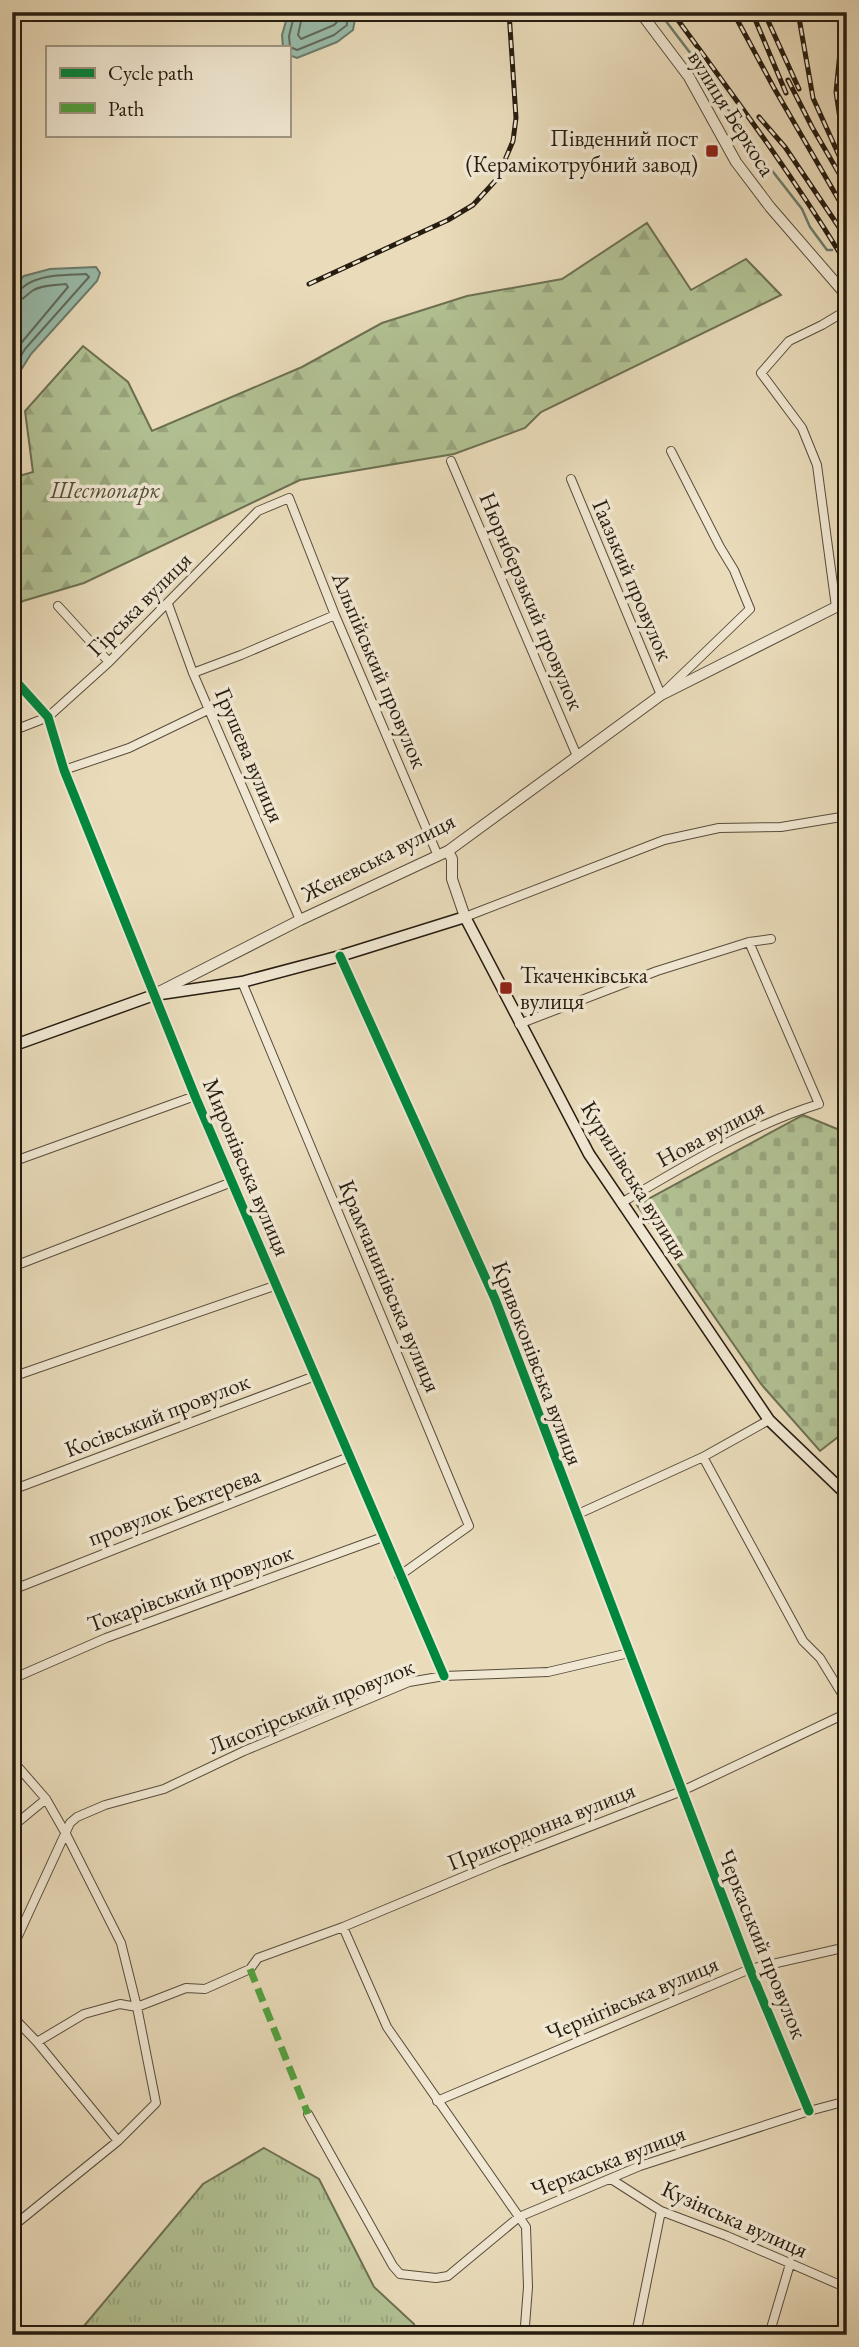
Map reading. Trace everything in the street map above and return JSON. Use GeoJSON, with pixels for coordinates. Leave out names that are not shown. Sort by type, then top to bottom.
{"type":"FeatureCollection","features":[{"type":"Feature","properties":{"kind":"main road"},"geometry":{"type":"LineString","coordinates":[[154,995],[243,982],[340,956],[465,917]]}},
{"type":"Feature","properties":{"kind":"main road","name":"Курилівська вулиця"},"geometry":{"type":"LineString","coordinates":[[465,917],[589,1154],[621,1203],[769,1420],[847,1495]]}},
{"type":"Feature","properties":{"kind":"main road","name":"Женевська вулиця"},"geometry":{"type":"LineString","coordinates":[[12,1046],[154,995]]}},
{"type":"Feature","properties":{"kind":"street","name":"вулиця Беркоса"},"geometry":{"type":"LineString","coordinates":[[640,12],[689,77],[736,162],[847,296]]}},
{"type":"Feature","properties":{"kind":"street"},"geometry":{"type":"LineString","coordinates":[[836,607],[817,465],[802,428],[761,373],[789,341],[822,326],[847,310]]}},
{"type":"Feature","properties":{"kind":"street"},"geometry":{"type":"LineString","coordinates":[[661,695],[750,608],[734,570],[671,451]]}},
{"type":"Feature","properties":{"kind":"street","name":"Нюрнберзький провулок"},"geometry":{"type":"LineString","coordinates":[[451,461],[577,756]]}},
{"type":"Feature","properties":{"kind":"street","name":"Гаазький провулок"},"geometry":{"type":"LineString","coordinates":[[571,479],[661,695]]}},
{"type":"Feature","properties":{"kind":"street","name":"Гірська вулиця"},"geometry":{"type":"LineString","coordinates":[[12,731],[48,717],[109,662],[258,511],[289,498]]}},
{"type":"Feature","properties":{"kind":"street","name":"Альпійський провулок"},"geometry":{"type":"LineString","coordinates":[[289,498],[335,615],[443,853]]}},
{"type":"Feature","properties":{"kind":"street","name":"Женевська вулиця"},"geometry":{"type":"LineString","coordinates":[[154,995],[300,920],[443,853],[661,695],[847,600]]}},
{"type":"Feature","properties":{"kind":"street","name":"Грушева вулиця"},"geometry":{"type":"LineString","coordinates":[[168,604],[193,673],[300,920]]}},
{"type":"Feature","properties":{"kind":"street"},"geometry":{"type":"LineString","coordinates":[[58,606],[109,662]]}},
{"type":"Feature","properties":{"kind":"street"},"geometry":{"type":"LineString","coordinates":[[193,673],[335,615]]}},
{"type":"Feature","properties":{"kind":"street","name":"Миронівська вулиця"},"geometry":{"type":"LineString","coordinates":[[12,677],[48,717],[64,770],[195,1096],[444,1676]]}},
{"type":"Feature","properties":{"kind":"street"},"geometry":{"type":"LineString","coordinates":[[64,770],[129,748],[210,709]]}},
{"type":"Feature","properties":{"kind":"street"},"geometry":{"type":"LineString","coordinates":[[465,917],[664,839],[719,828],[781,827],[847,816]]}},
{"type":"Feature","properties":{"kind":"street","name":"Курилівська вулиця"},"geometry":{"type":"LineString","coordinates":[[443,853],[452,859],[452,879],[465,917]]}},
{"type":"Feature","properties":{"kind":"street"},"geometry":{"type":"LineString","coordinates":[[519,1024],[657,971],[749,942],[771,939]]}},
{"type":"Feature","properties":{"kind":"street","name":"Нова вулиця"},"geometry":{"type":"LineString","coordinates":[[621,1203],[717,1147],[788,1114],[819,1104],[749,942]]}},
{"type":"Feature","properties":{"kind":"street","name":"Кривоконівська вулиця"},"geometry":{"type":"LineString","coordinates":[[340,956],[495,1299],[682,1791]]}},
{"type":"Feature","properties":{"kind":"street","name":"Крамчанинівська вулиця"},"geometry":{"type":"LineString","coordinates":[[243,982],[469,1526],[399,1576]]}},
{"type":"Feature","properties":{"kind":"street"},"geometry":{"type":"LineString","coordinates":[[12,1162],[195,1096]]}},
{"type":"Feature","properties":{"kind":"street"},"geometry":{"type":"LineString","coordinates":[[12,1266],[232,1182]]}},
{"type":"Feature","properties":{"kind":"street"},"geometry":{"type":"LineString","coordinates":[[12,1377],[277,1285]]}},
{"type":"Feature","properties":{"kind":"street","name":"Косівський провулок"},"geometry":{"type":"LineString","coordinates":[[12,1490],[315,1376]]}},
{"type":"Feature","properties":{"kind":"street"},"geometry":{"type":"LineString","coordinates":[[576,1515],[703,1457],[769,1420]]}},
{"type":"Feature","properties":{"kind":"street","name":"провулок Бехтерєва"},"geometry":{"type":"LineString","coordinates":[[12,1590],[349,1457]]}},
{"type":"Feature","properties":{"kind":"street"},"geometry":{"type":"LineString","coordinates":[[703,1457],[803,1641],[820,1658],[847,1702]]}},
{"type":"Feature","properties":{"kind":"street","name":"Токарівський провулок"},"geometry":{"type":"LineString","coordinates":[[12,1679],[106,1638],[383,1537]]}},
{"type":"Feature","properties":{"kind":"street","name":"Лисогірський провулок"},"geometry":{"type":"LineString","coordinates":[[66,1834],[70,1823],[105,1805],[164,1789],[244,1751],[409,1682],[444,1676],[548,1672],[629,1653]]}},
{"type":"Feature","properties":{"kind":"street","name":"Прикордонна вулиця"},"geometry":{"type":"LineString","coordinates":[[37,2042],[84,2014],[120,2004],[137,2007],[186,1988],[205,1989],[250,1969],[258,1958],[344,1927],[502,1861],[682,1791],[847,1713]]}},
{"type":"Feature","properties":{"kind":"street"},"geometry":{"type":"LineString","coordinates":[[12,1760],[46,1799],[121,1943],[156,2103],[118,2141],[12,2227]]}},
{"type":"Feature","properties":{"kind":"street","name":"Черкаський провулок"},"geometry":{"type":"LineString","coordinates":[[682,1791],[750,1969],[809,2110]]}},
{"type":"Feature","properties":{"kind":"street"},"geometry":{"type":"LineString","coordinates":[[12,1827],[46,1799]]}},
{"type":"Feature","properties":{"kind":"street"},"geometry":{"type":"LineString","coordinates":[[12,1949],[15,1937],[66,1834]]}},
{"type":"Feature","properties":{"kind":"street"},"geometry":{"type":"LineString","coordinates":[[344,1927],[387,2027],[526,2227],[528,2287],[522,2335]]}},
{"type":"Feature","properties":{"kind":"street","name":"Чернігівська вулиця"},"geometry":{"type":"LineString","coordinates":[[437,2101],[750,1969],[847,1947]]}},
{"type":"Feature","properties":{"kind":"street"},"geometry":{"type":"LineString","coordinates":[[12,2016],[37,2042],[118,2141]]}},
{"type":"Feature","properties":{"kind":"street","name":"Черкаська вулиця"},"geometry":{"type":"LineString","coordinates":[[308,2115],[393,2266],[400,2274],[436,2278],[449,2276],[519,2217],[640,2165],[809,2110],[847,2101]]}},
{"type":"Feature","properties":{"kind":"street","name":"Кузінська вулиця"},"geometry":{"type":"LineString","coordinates":[[611,2179],[661,2211],[727,2236],[847,2288]]}},
{"type":"Feature","properties":{"kind":"street"},"geometry":{"type":"LineString","coordinates":[[636,2335],[661,2211]]}},
{"type":"Feature","properties":{"kind":"street"},"geometry":{"type":"LineString","coordinates":[[769,2335],[790,2264]]}},
{"type":"Feature","properties":{"kind":"green space","name":"Шестопарк"},"geometry":{"type":"Polygon","coordinates":[[[647,223],[691,290],[746,259],[781,295],[541,412],[525,428],[454,454],[300,480],[84,583],[23,601],[12,609],[12,478],[33,472],[25,411],[83,346],[128,382],[152,431],[302,367],[382,323],[467,296],[562,279],[647,223]]]}},
{"type":"Feature","properties":{"kind":"green space"},"geometry":{"type":"Polygon","coordinates":[[[803,1115],[847,1133],[847,1430],[820,1451],[761,1384],[637,1205],[803,1115]]]}},
{"type":"Feature","properties":{"kind":"green space"},"geometry":{"type":"Polygon","coordinates":[[[264,2148],[319,2179],[374,2287],[414,2324],[418,2335],[69,2335],[84,2326],[203,2184],[264,2148]]]}},
{"type":"Feature","properties":{"kind":"water"},"geometry":{"type":"Polygon","coordinates":[[[352,12],[355,19],[353,30],[337,42],[297,58],[290,55],[290,46],[283,46],[282,35],[288,14],[352,12]]]}},
{"type":"Feature","properties":{"kind":"water"},"geometry":{"type":"Polygon","coordinates":[[[96,267],[100,273],[97,281],[31,354],[12,384],[12,287],[24,276],[50,269],[96,267]]]}},
{"type":"Feature","properties":{"kind":"waterway"},"geometry":{"type":"LineString","coordinates":[[659,12],[710,79],[742,132],[802,209],[810,227],[827,250],[832,250]]}},
{"type":"Feature","properties":{"kind":"railway"},"geometry":{"type":"LineString","coordinates":[[309,284],[448,220],[473,205],[497,179],[513,141],[516,118],[509,12]]}},
{"type":"Feature","properties":{"kind":"railway"},"geometry":{"type":"LineString","coordinates":[[672,12],[784,168],[847,265]]}},
{"type":"Feature","properties":{"kind":"railway"},"geometry":{"type":"LineString","coordinates":[[733,12],[847,214]]}},
{"type":"Feature","properties":{"kind":"railway"},"geometry":{"type":"LineString","coordinates":[[752,12],[786,93]]}},
{"type":"Feature","properties":{"kind":"railway"},"geometry":{"type":"LineString","coordinates":[[764,12],[799,89]]}},
{"type":"Feature","properties":{"kind":"railway"},"geometry":{"type":"LineString","coordinates":[[798,12],[813,98],[841,160]]}},
{"type":"Feature","properties":{"kind":"railway"},"geometry":{"type":"LineString","coordinates":[[844,12],[836,92],[845,153]]}},
{"type":"Feature","properties":{"kind":"railway"},"geometry":{"type":"LineString","coordinates":[[788,80],[847,187]]}},
{"type":"Feature","properties":{"kind":"railway"},"geometry":{"type":"LineString","coordinates":[[759,117],[785,147],[847,239]]}},
{"type":"Feature","properties":{"kind":"marked path"},"geometry":{"type":"LineString","coordinates":[[250,1969],[308,2114]]}},
{"type":"Feature","properties":{"kind":"cycle path"},"geometry":{"type":"LineString","coordinates":[[12,677],[48,717],[64,770],[195,1096],[444,1676]]}},
{"type":"Feature","properties":{"kind":"cycle path"},"geometry":{"type":"LineString","coordinates":[[340,956],[495,1299],[750,1969],[809,2111]]}},
{"type":"Feature","properties":{"kind":"place","name":"Південний пост (Керамікотрубний завод)"},"geometry":{"type":"Point","coordinates":[712,151]}},
{"type":"Feature","properties":{"kind":"place","name":"Ткаченківська вулиця"},"geometry":{"type":"Point","coordinates":[506,988]}}]}
